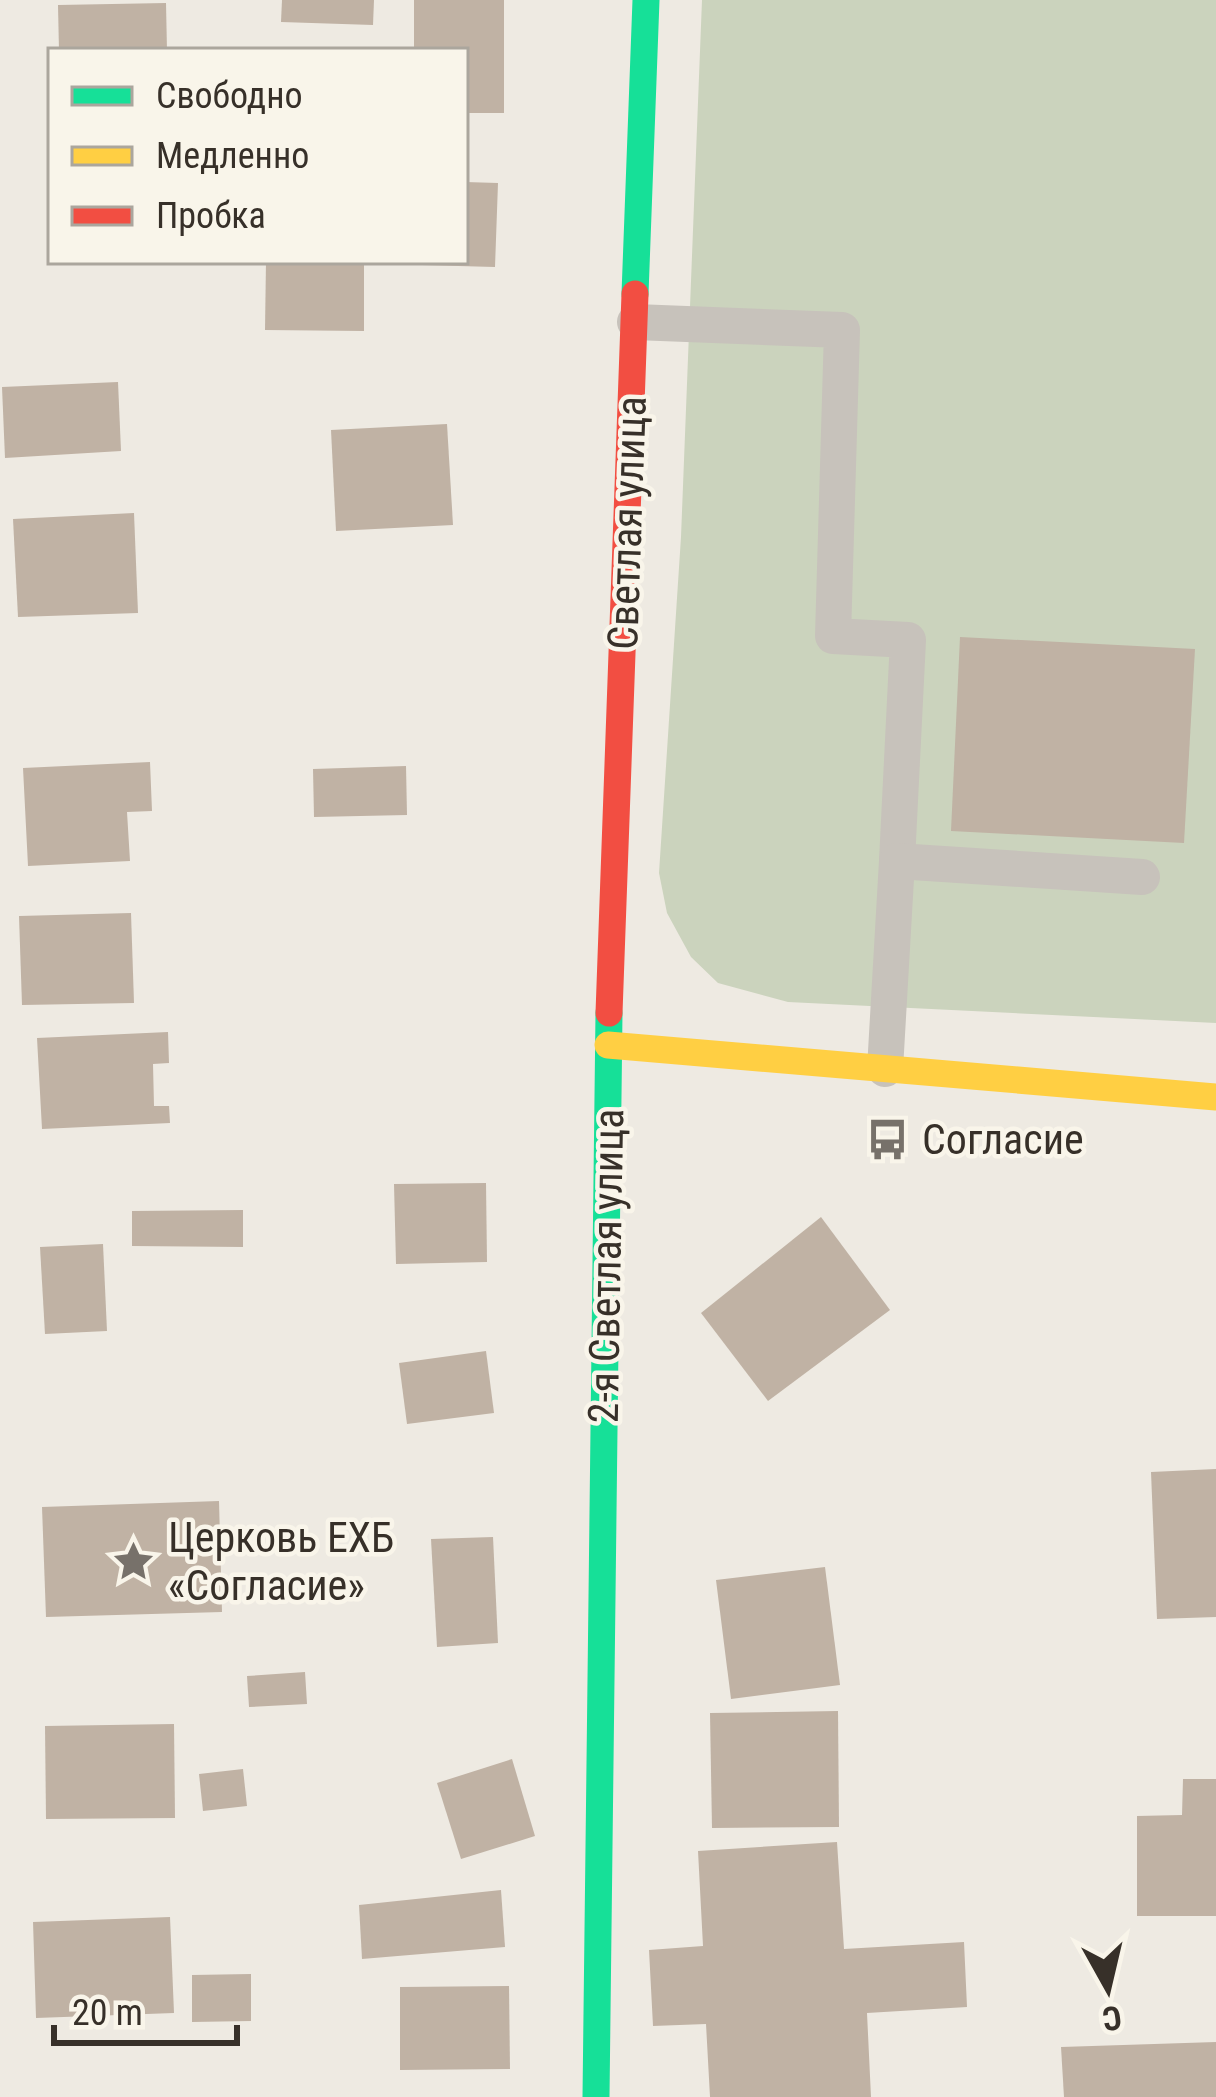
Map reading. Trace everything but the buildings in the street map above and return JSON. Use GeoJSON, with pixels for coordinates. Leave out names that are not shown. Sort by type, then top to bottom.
{"type":"FeatureCollection","features":[{"type":"Feature","properties":{"kind":"street","name":"Светлая улица"},"geometry":{"type":"LineString","coordinates":[[608,1046],[646,0]]}},
{"type":"Feature","properties":{"kind":"street","name":"2-я Светлая улица"},"geometry":{"type":"LineString","coordinates":[[596,2097],[608,1046],[1216,1096]]}},
{"type":"Feature","properties":{"kind":"lane"},"geometry":{"type":"LineString","coordinates":[[634,322],[842,330],[833,636],[908,640],[885,1069]]}},
{"type":"Feature","properties":{"kind":"lane"},"geometry":{"type":"LineString","coordinates":[[897,862],[1142,877]]}},
{"type":"Feature","properties":{"kind":"green space"},"geometry":{"type":"Polygon","coordinates":[[[702,0],[1216,0],[1216,1023],[788,1002],[718,983],[691,957],[667,913],[659,873],[681,537],[702,0]]]}},
{"type":"Feature","properties":{"kind":"traffic: fast"},"geometry":{"type":"LineString","coordinates":[[635,294],[646,0]]}},
{"type":"Feature","properties":{"kind":"traffic: fast"},"geometry":{"type":"LineString","coordinates":[[596,2097],[609,1013]]}},
{"type":"Feature","properties":{"kind":"traffic: slow"},"geometry":{"type":"LineString","coordinates":[[608,1045],[1216,1097]]}},
{"type":"Feature","properties":{"kind":"traffic: jam"},"geometry":{"type":"LineString","coordinates":[[609,1013],[635,294]]}},
{"type":"Feature","properties":{"kind":"place","name":"Согласие"},"geometry":{"type":"Point","coordinates":[888,1139]}},
{"type":"Feature","properties":{"kind":"place","name":"Церковь ЕХБ «Согласие»"},"geometry":{"type":"Point","coordinates":[134,1561]}}]}
